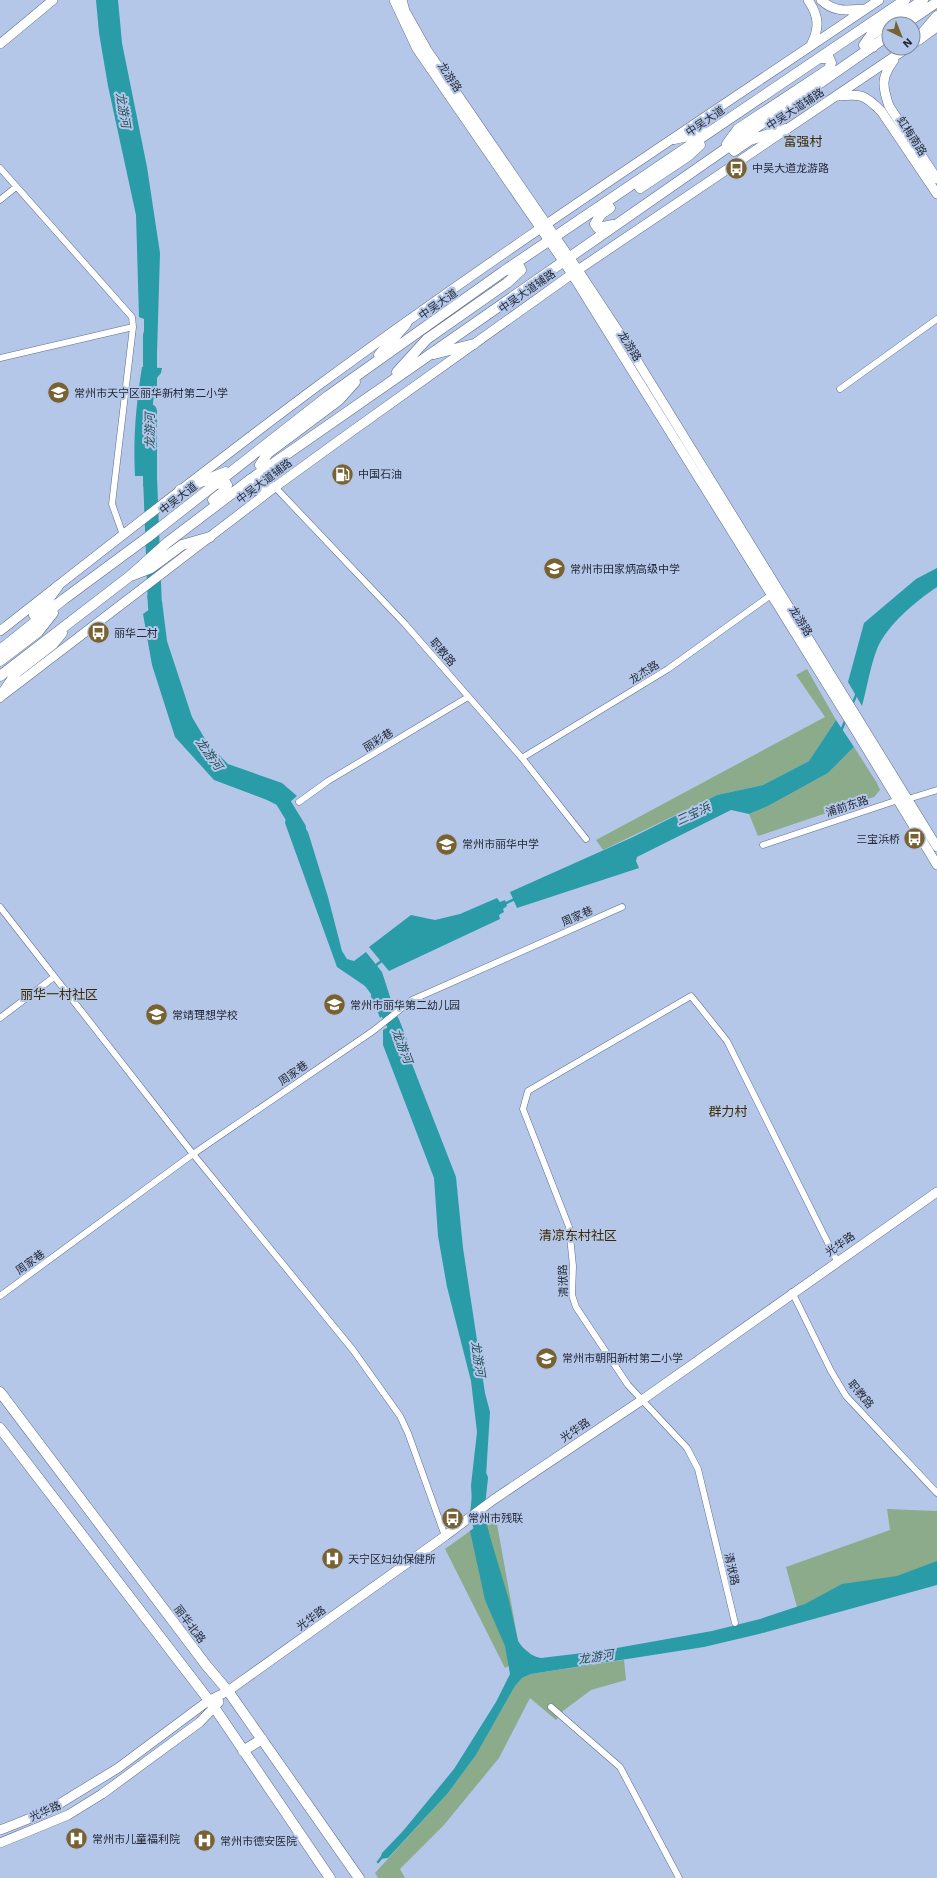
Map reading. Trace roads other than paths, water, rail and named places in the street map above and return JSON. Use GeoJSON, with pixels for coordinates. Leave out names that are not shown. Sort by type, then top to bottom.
{"type":"FeatureCollection","features":[{"type":"Feature","properties":{"kind":"main road"},"geometry":{"type":"LineString","coordinates":[[0,44],[54,0]]}},
{"type":"Feature","properties":{"kind":"main road","name":"龙游路"},"geometry":{"type":"LineString","coordinates":[[394,0],[416,49],[575,272],[703,466],[819,657],[908,799]]}},
{"type":"Feature","properties":{"kind":"main road","name":"龙游路"},"geometry":{"type":"LineString","coordinates":[[402,0],[405,11],[427,50],[543,228]]}},
{"type":"Feature","properties":{"kind":"main road"},"geometry":{"type":"LineString","coordinates":[[822,0],[832,8],[842,10],[866,9]]}},
{"type":"Feature","properties":{"kind":"main road"},"geometry":{"type":"LineString","coordinates":[[0,631],[180,490],[319,385],[543,228],[879,0]]}},
{"type":"Feature","properties":{"kind":"main road","name":"中吴大道"},"geometry":{"type":"LineString","coordinates":[[0,648],[148,537],[328,396],[504,272],[905,0]]}},
{"type":"Feature","properties":{"kind":"main road"},"geometry":{"type":"LineString","coordinates":[[872,47],[866,47],[864,45],[870,35],[923,0]]}},
{"type":"Feature","properties":{"kind":"main road"},"geometry":{"type":"LineString","coordinates":[[917,16],[937,2]]}},
{"type":"Feature","properties":{"kind":"main road"},"geometry":{"type":"LineString","coordinates":[[809,47],[817,34],[818,22],[811,4]]}},
{"type":"Feature","properties":{"kind":"main road"},"geometry":{"type":"LineString","coordinates":[[921,34],[937,16]]}},
{"type":"Feature","properties":{"kind":"main road","name":"中吴大道辅路"},"geometry":{"type":"LineString","coordinates":[[921,38],[937,28]]}},
{"type":"Feature","properties":{"kind":"main road"},"geometry":{"type":"LineString","coordinates":[[0,676],[130,576],[150,556],[233,493],[427,356],[881,41]]}},
{"type":"Feature","properties":{"kind":"main road"},"geometry":{"type":"LineString","coordinates":[[885,108],[883,80],[888,67],[896,56]]}},
{"type":"Feature","properties":{"kind":"main road","name":"中吴大道辅路"},"geometry":{"type":"LineString","coordinates":[[0,698],[274,487],[575,272],[896,56]]}},
{"type":"Feature","properties":{"kind":"main road"},"geometry":{"type":"LineString","coordinates":[[721,152],[738,129],[829,69],[832,62],[829,58],[820,58]]}},
{"type":"Feature","properties":{"kind":"main road"},"geometry":{"type":"LineString","coordinates":[[836,96],[858,94],[885,108]]}},
{"type":"Feature","properties":{"kind":"main road","name":"虹梅南路"},"geometry":{"type":"LineString","coordinates":[[885,108],[937,179]]}},
{"type":"Feature","properties":{"kind":"main road","name":"虹梅南路"},"geometry":{"type":"LineString","coordinates":[[885,108],[937,194]]}},
{"type":"Feature","properties":{"kind":"main road"},"geometry":{"type":"LineString","coordinates":[[618,224],[598,228],[595,224],[602,214],[688,156],[724,123]]}},
{"type":"Feature","properties":{"kind":"main road"},"geometry":{"type":"LineString","coordinates":[[703,165],[731,152],[750,140],[786,129]]}},
{"type":"Feature","properties":{"kind":"main road"},"geometry":{"type":"LineString","coordinates":[[674,139],[712,131]]}},
{"type":"Feature","properties":{"kind":"main road"},"geometry":{"type":"LineString","coordinates":[[385,386],[428,339],[507,283],[521,270],[519,266],[504,272]]}},
{"type":"Feature","properties":{"kind":"main road","name":"龙游路"},"geometry":{"type":"LineString","coordinates":[[575,272],[771,595],[898,800]]}},
{"type":"Feature","properties":{"kind":"main road"},"geometry":{"type":"LineString","coordinates":[[272,465],[262,467],[260,464],[268,453],[339,400],[370,367],[406,324]]}},
{"type":"Feature","properties":{"kind":"main road"},"geometry":{"type":"LineString","coordinates":[[427,356],[474,344]]}},
{"type":"Feature","properties":{"kind":"main road"},"geometry":{"type":"LineString","coordinates":[[180,490],[237,467]]}},
{"type":"Feature","properties":{"kind":"main road"},"geometry":{"type":"LineString","coordinates":[[168,542],[193,516],[223,492],[227,485],[225,482],[215,484]]}},
{"type":"Feature","properties":{"kind":"main road"},"geometry":{"type":"LineString","coordinates":[[233,493],[274,487]]}},
{"type":"Feature","properties":{"kind":"main road"},"geometry":{"type":"LineString","coordinates":[[130,576],[151,568],[182,545],[210,537]]}},
{"type":"Feature","properties":{"kind":"main road"},"geometry":{"type":"LineString","coordinates":[[0,648],[14,631],[40,611],[58,586]]}},
{"type":"Feature","properties":{"kind":"main road"},"geometry":{"type":"LineString","coordinates":[[0,661],[38,632],[64,599]]}},
{"type":"Feature","properties":{"kind":"main road"},"geometry":{"type":"LineString","coordinates":[[0,698],[17,672],[53,644],[70,623]]}},
{"type":"Feature","properties":{"kind":"main road"},"geometry":{"type":"LineString","coordinates":[[908,799],[937,847]]}},
{"type":"Feature","properties":{"kind":"main road"},"geometry":{"type":"LineString","coordinates":[[898,800],[937,864]]}},
{"type":"Feature","properties":{"kind":"main road","name":"光华路"},"geometry":{"type":"LineString","coordinates":[[0,1830],[46,1812],[118,1768],[211,1704],[493,1500],[642,1400],[792,1292],[937,1192]]}},
{"type":"Feature","properties":{"kind":"main road","name":"丽华北路"},"geometry":{"type":"LineString","coordinates":[[0,1392],[206,1665],[228,1691],[358,1876]]}},
{"type":"Feature","properties":{"kind":"main road"},"geometry":{"type":"LineString","coordinates":[[0,1428],[211,1704],[330,1878]]}},
{"type":"Feature","properties":{"kind":"main road","name":"光华路"},"geometry":{"type":"LineString","coordinates":[[0,1843],[68,1815],[102,1794],[200,1722],[211,1704]]}},
{"type":"Feature","properties":{"kind":"main road"},"geometry":{"type":"LineString","coordinates":[[244,1751],[262,1739]]}},
{"type":"Feature","properties":{"kind":"street"},"geometry":{"type":"LineString","coordinates":[[0,168],[132,317],[133,327],[112,504],[123,534]]}},
{"type":"Feature","properties":{"kind":"street"},"geometry":{"type":"LineString","coordinates":[[0,200],[16,187]]}},
{"type":"Feature","properties":{"kind":"street"},"geometry":{"type":"LineString","coordinates":[[840,389],[937,319]]}},
{"type":"Feature","properties":{"kind":"street"},"geometry":{"type":"LineString","coordinates":[[0,358],[133,327]]}},
{"type":"Feature","properties":{"kind":"street","name":"职教路"},"geometry":{"type":"LineString","coordinates":[[274,487],[405,624],[522,758],[586,839]]}},
{"type":"Feature","properties":{"kind":"street","name":"龙杰路"},"geometry":{"type":"LineString","coordinates":[[522,758],[668,669],[771,595]]}},
{"type":"Feature","properties":{"kind":"street","name":"丽彩巷"},"geometry":{"type":"LineString","coordinates":[[300,802],[328,781],[468,697]]}},
{"type":"Feature","properties":{"kind":"street","name":"浦前东路"},"geometry":{"type":"LineString","coordinates":[[763,845],[898,800],[908,799],[937,790]]}},
{"type":"Feature","properties":{"kind":"street"},"geometry":{"type":"LineString","coordinates":[[0,907],[193,1154],[353,1350],[400,1416],[408,1433],[445,1536]]}},
{"type":"Feature","properties":{"kind":"street","name":"周家巷"},"geometry":{"type":"LineString","coordinates":[[0,1296],[193,1154],[400,1012],[412,1000],[622,907]]}},
{"type":"Feature","properties":{"kind":"street"},"geometry":{"type":"LineString","coordinates":[[0,1018],[54,976]]}},
{"type":"Feature","properties":{"kind":"street","name":"清洑路"},"geometry":{"type":"LineString","coordinates":[[734,1622],[698,1470],[687,1448],[628,1385],[576,1307],[572,1295],[573,1266],[569,1227],[523,1109],[528,1091],[691,996],[727,1041],[837,1261]]}},
{"type":"Feature","properties":{"kind":"street","name":"职教路"},"geometry":{"type":"LineString","coordinates":[[792,1292],[831,1371],[846,1396],[937,1493]]}},
{"type":"Feature","properties":{"kind":"street"},"geometry":{"type":"LineString","coordinates":[[551,1707],[620,1767],[679,1878]]}},
{"type":"Feature","properties":{"kind":"water"},"geometry":{"type":"Polygon","coordinates":[[[96,0],[118,0],[122,43],[147,167],[160,253],[157,354],[144,353],[144,319],[139,317],[136,215],[108,86],[99,33],[96,0]]]}},
{"type":"Feature","properties":{"kind":"water"},"geometry":{"type":"Polygon","coordinates":[[[142,367],[162,368],[161,373],[156,379],[147,451],[154,464],[152,480],[143,487],[144,476],[135,476],[134,462],[138,394],[142,367]]]}},
{"type":"Feature","properties":{"kind":"water"},"geometry":{"type":"Polygon","coordinates":[[[937,568],[937,587],[903,614],[888,631],[877,649],[872,663],[862,706],[848,682],[864,623],[916,579],[937,568]]]}},
{"type":"Feature","properties":{"kind":"water"},"geometry":{"type":"Polygon","coordinates":[[[157,588],[157,601],[162,601],[167,641],[192,717],[208,744],[228,764],[282,783],[297,796],[283,808],[267,800],[214,780],[175,737],[152,665],[143,614],[150,609],[147,596],[157,588]]]}},
{"type":"Feature","properties":{"kind":"water"},"geometry":{"type":"Polygon","coordinates":[[[836,720],[854,747],[828,773],[768,806],[749,814],[731,810],[637,857],[636,861],[639,868],[517,908],[510,892],[633,837],[717,795],[763,785],[809,761],[836,720]]]}},
{"type":"Feature","properties":{"kind":"water"},"geometry":{"type":"Polygon","coordinates":[[[294,810],[308,832],[328,897],[342,951],[347,959],[354,961],[366,952],[382,972],[393,1006],[380,1018],[371,994],[365,986],[337,967],[285,823],[287,814],[294,810]]]}},
{"type":"Feature","properties":{"kind":"water"},"geometry":{"type":"Polygon","coordinates":[[[497,898],[500,902],[505,900],[507,906],[503,909],[504,912],[499,915],[500,919],[389,971],[369,947],[411,915],[435,920],[460,914],[497,898]]]}},
{"type":"Feature","properties":{"kind":"water"},"geometry":{"type":"Polygon","coordinates":[[[396,1023],[456,1177],[463,1248],[485,1393],[490,1412],[485,1492],[472,1503],[471,1485],[477,1432],[471,1381],[447,1287],[438,1236],[434,1178],[383,1045],[383,1030],[396,1023]]]}},
{"type":"Feature","properties":{"kind":"water"},"geometry":{"type":"Polygon","coordinates":[[[485,1520],[509,1600],[518,1641],[528,1652],[541,1658],[600,1651],[712,1631],[760,1619],[805,1604],[842,1584],[897,1576],[937,1561],[937,1585],[759,1634],[704,1647],[531,1674],[522,1678],[515,1686],[476,1755],[448,1793],[388,1858],[380,1859],[382,1853],[403,1831],[454,1769],[496,1702],[510,1674],[505,1646],[485,1600],[470,1531],[485,1520]]]}},
{"type":"Feature","properties":{"kind":"waterway","name":"龙游河"},"geometry":{"type":"LineString","coordinates":[[150,335],[150,386]]}},
{"type":"Feature","properties":{"kind":"waterway","name":"龙游河"},"geometry":{"type":"LineString","coordinates":[[150,411],[150,477],[155,608]]}},
{"type":"Feature","properties":{"kind":"waterway","name":"三宝浜"},"geometry":{"type":"LineString","coordinates":[[852,705],[857,693]]}},
{"type":"Feature","properties":{"kind":"waterway","name":"三宝浜"},"geometry":{"type":"LineString","coordinates":[[841,731],[846,719]]}},
{"type":"Feature","properties":{"kind":"waterway","name":"龙游河"},"geometry":{"type":"LineString","coordinates":[[272,793],[280,797],[299,828]]}},
{"type":"Feature","properties":{"kind":"waterway","name":"三宝浜"},"geometry":{"type":"LineString","coordinates":[[504,904],[515,899]]}},
{"type":"Feature","properties":{"kind":"waterway","name":"三宝浜"},"geometry":{"type":"LineString","coordinates":[[375,966],[384,959]]}},
{"type":"Feature","properties":{"kind":"waterway","name":"龙游河"},"geometry":{"type":"LineString","coordinates":[[378,995],[393,1023],[400,1041]]}},
{"type":"Feature","properties":{"kind":"waterway","name":"龙游河"},"geometry":{"type":"LineString","coordinates":[[481,1478],[477,1514],[484,1542]]}},
{"type":"Feature","properties":{"kind":"waterway"},"geometry":{"type":"LineString","coordinates":[[378,1862],[382,1857]]}},
{"type":"Feature","properties":{"kind":"place","name":"中吴大道龙游路"},"geometry":{"type":"Point","coordinates":[737,168]}},
{"type":"Feature","properties":{"kind":"place","name":"常州市天宁区丽华新村第二小学"},"geometry":{"type":"Point","coordinates":[59,393]}},
{"type":"Feature","properties":{"kind":"place","name":"中国石油"},"geometry":{"type":"Point","coordinates":[343,474]}},
{"type":"Feature","properties":{"kind":"place","name":"常州市田家炳高级中学"},"geometry":{"type":"Point","coordinates":[555,569]}},
{"type":"Feature","properties":{"kind":"place","name":"丽华二村"},"geometry":{"type":"Point","coordinates":[98,633]}},
{"type":"Feature","properties":{"kind":"place","name":"三宝浜桥"},"geometry":{"type":"Point","coordinates":[915,839]}},
{"type":"Feature","properties":{"kind":"place","name":"常州市丽华中学"},"geometry":{"type":"Point","coordinates":[447,844]}},
{"type":"Feature","properties":{"kind":"place","name":"常州市丽华第二幼儿园"},"geometry":{"type":"Point","coordinates":[334,1005]}},
{"type":"Feature","properties":{"kind":"place","name":"常靖理想学校"},"geometry":{"type":"Point","coordinates":[156,1015]}},
{"type":"Feature","properties":{"kind":"place","name":"常州市朝阳新村第二小学"},"geometry":{"type":"Point","coordinates":[546,1358]}},
{"type":"Feature","properties":{"kind":"place","name":"常州市残联"},"geometry":{"type":"Point","coordinates":[453,1518]}},
{"type":"Feature","properties":{"kind":"place","name":"天宁区妇幼保健所"},"geometry":{"type":"Point","coordinates":[333,1559]}},
{"type":"Feature","properties":{"kind":"place","name":"常州市儿童福利院"},"geometry":{"type":"Point","coordinates":[77,1839]}},
{"type":"Feature","properties":{"kind":"place","name":"常州市德安医院"},"geometry":{"type":"Point","coordinates":[205,1841]}},
{"type":"Feature","properties":{"kind":"district","name":"富强村"},"geometry":{"type":"Point","coordinates":[803,141]}},
{"type":"Feature","properties":{"kind":"district","name":"丽华一村社区"},"geometry":{"type":"Point","coordinates":[59,994]}},
{"type":"Feature","properties":{"kind":"district","name":"群力村"},"geometry":{"type":"Point","coordinates":[728,1111]}},
{"type":"Feature","properties":{"kind":"district","name":"清凉东村社区"},"geometry":{"type":"Point","coordinates":[578,1235]}}]}
